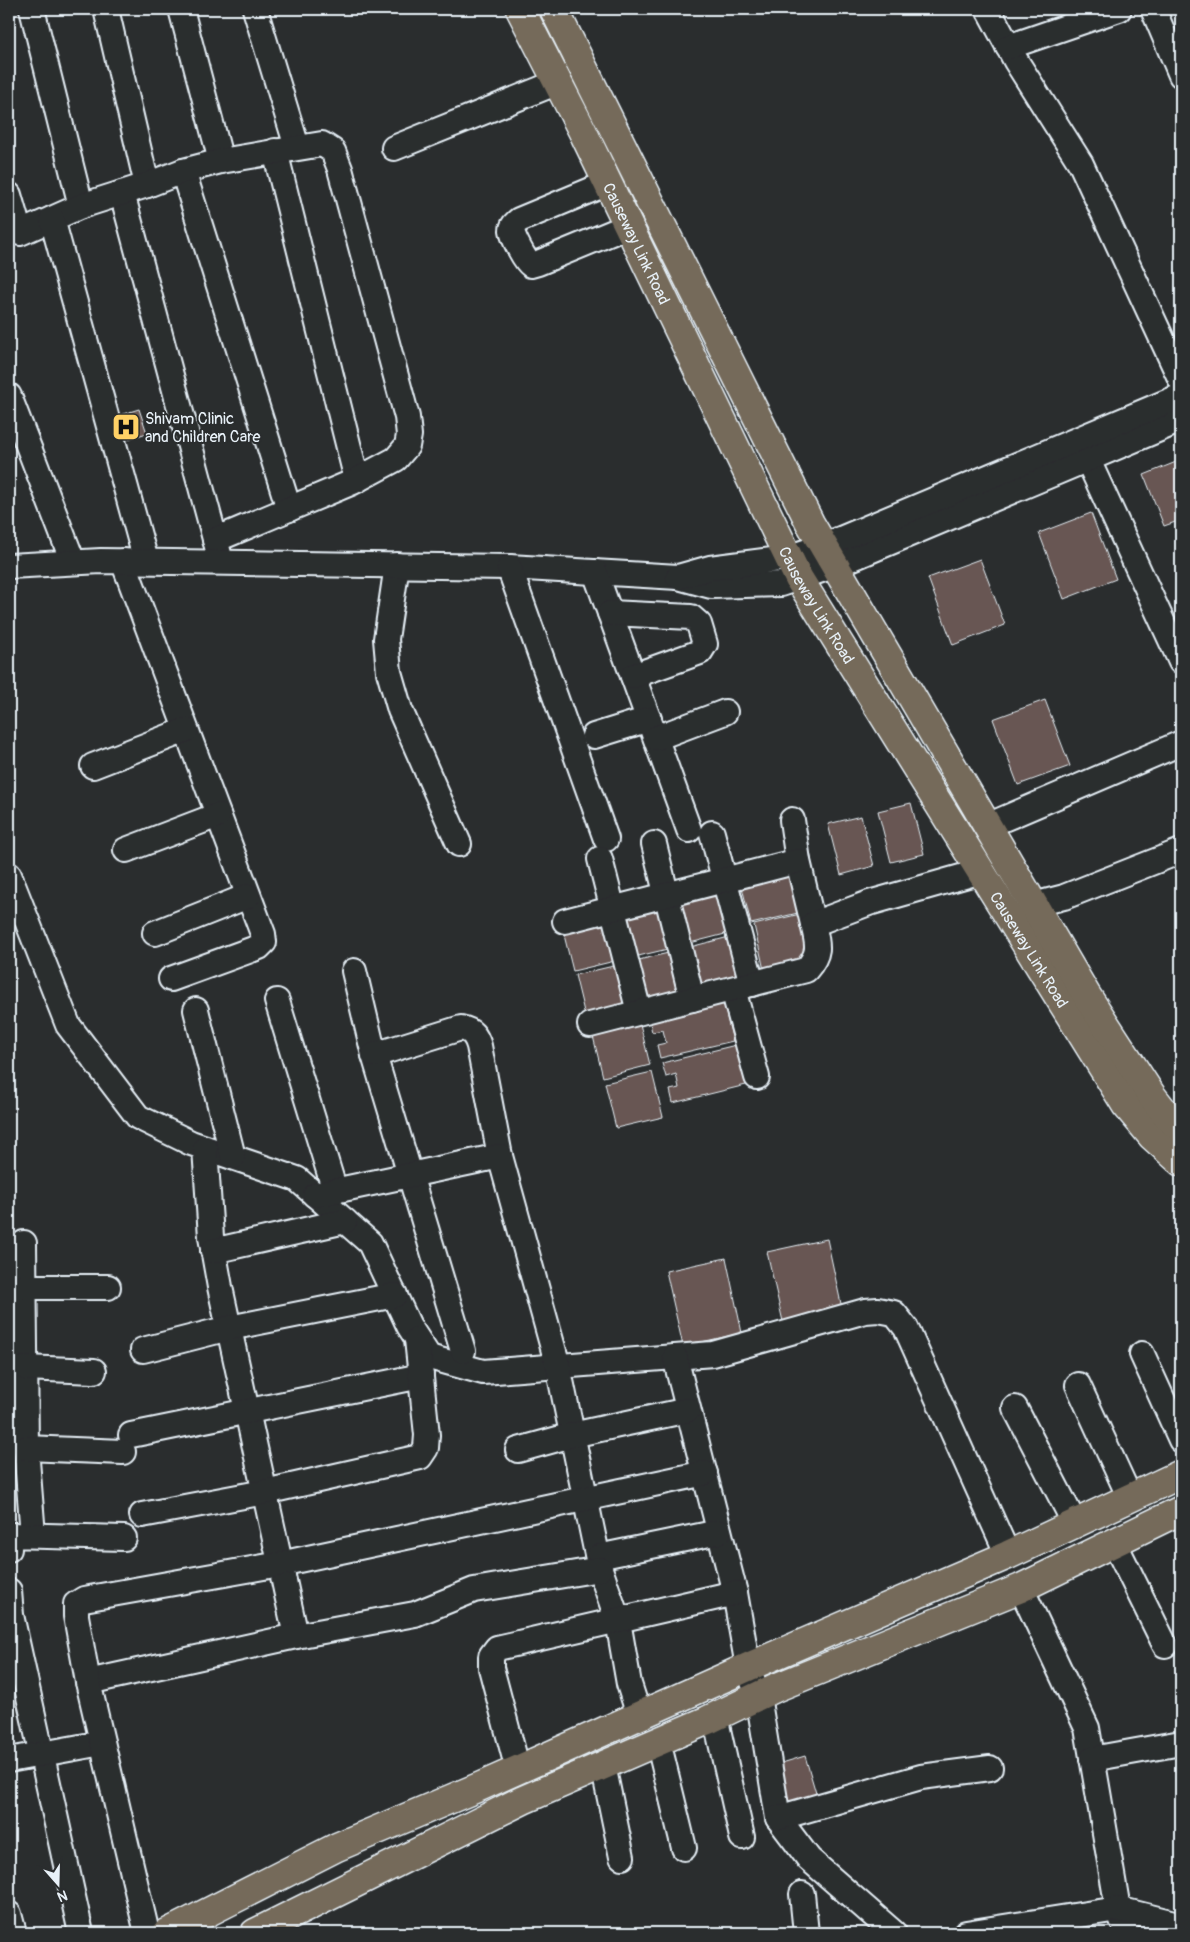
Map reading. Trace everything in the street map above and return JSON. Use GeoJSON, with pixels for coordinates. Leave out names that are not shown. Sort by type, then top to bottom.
{"type":"FeatureCollection","features":[{"type":"Feature","properties":{"kind":"main road","name":"Causeway Link Road"},"geometry":{"type":"LineString","coordinates":[[554,9],[806,514],[1087,996],[1134,1071],[1170,1119],[1181,1129]]}},
{"type":"Feature","properties":{"kind":"main road","name":"Causeway Link Road"},"geometry":{"type":"LineString","coordinates":[[524,16],[608,183],[793,569],[1126,1105],[1152,1136],[1181,1162]]}},
{"type":"Feature","properties":{"kind":"main road"},"geometry":{"type":"LineString","coordinates":[[167,1933],[337,1847],[518,1770],[748,1667],[1008,1555],[1181,1474]]}},
{"type":"Feature","properties":{"kind":"main road"},"geometry":{"type":"LineString","coordinates":[[255,1933],[523,1800],[758,1696],[1021,1588],[1181,1510]]}},
{"type":"Feature","properties":{"kind":"street"},"geometry":{"type":"LineString","coordinates":[[32,9],[81,206]]}},
{"type":"Feature","properties":{"kind":"street"},"geometry":{"type":"LineString","coordinates":[[106,9],[147,186]]}},
{"type":"Feature","properties":{"kind":"street"},"geometry":{"type":"LineString","coordinates":[[181,9],[221,160]]}},
{"type":"Feature","properties":{"kind":"street"},"geometry":{"type":"LineString","coordinates":[[255,9],[357,480]]}},
{"type":"Feature","properties":{"kind":"street"},"geometry":{"type":"LineString","coordinates":[[524,16],[554,9]]}},
{"type":"Feature","properties":{"kind":"street"},"geometry":{"type":"LineString","coordinates":[[988,9],[1008,47],[1081,164],[1181,380]]}},
{"type":"Feature","properties":{"kind":"street"},"geometry":{"type":"LineString","coordinates":[[1008,47],[1119,9]]}},
{"type":"Feature","properties":{"kind":"street"},"geometry":{"type":"LineString","coordinates":[[1152,9],[1181,76]]}},
{"type":"Feature","properties":{"kind":"street"},"geometry":{"type":"LineString","coordinates":[[394,148],[558,82]]}},
{"type":"Feature","properties":{"kind":"street"},"geometry":{"type":"LineString","coordinates":[[9,195],[20,233],[81,206],[147,186],[184,171],[221,160],[322,144],[333,151],[340,169],[407,417],[409,435],[407,446],[396,459],[357,480],[215,540]]}},
{"type":"Feature","properties":{"kind":"street"},"geometry":{"type":"LineString","coordinates":[[184,171],[289,509]]}},
{"type":"Feature","properties":{"kind":"street"},"geometry":{"type":"LineString","coordinates":[[608,183],[519,220],[512,230],[526,262],[532,265],[538,263],[628,226]]}},
{"type":"Feature","properties":{"kind":"street"},"geometry":{"type":"LineString","coordinates":[[122,193],[221,563]]}},
{"type":"Feature","properties":{"kind":"street"},"geometry":{"type":"LineString","coordinates":[[52,219],[134,561],[186,730],[263,934],[264,942],[259,947],[171,979]]}},
{"type":"Feature","properties":{"kind":"street"},"geometry":{"type":"LineString","coordinates":[[9,566],[134,561],[509,567],[678,578],[712,586],[781,584],[793,569],[1083,449],[1181,396]]}},
{"type":"Feature","properties":{"kind":"street"},"geometry":{"type":"LineString","coordinates":[[10,401],[73,562]]}},
{"type":"Feature","properties":{"kind":"street"},"geometry":{"type":"LineString","coordinates":[[1083,449],[1181,420]]}},
{"type":"Feature","properties":{"kind":"street"},"geometry":{"type":"LineString","coordinates":[[1083,449],[1181,662]]}},
{"type":"Feature","properties":{"kind":"street"},"geometry":{"type":"LineString","coordinates":[[397,566],[386,640],[389,672],[400,710],[459,844]]}},
{"type":"Feature","properties":{"kind":"street"},"geometry":{"type":"LineString","coordinates":[[509,567],[603,849],[614,909],[639,1012]]}},
{"type":"Feature","properties":{"kind":"street"},"geometry":{"type":"LineString","coordinates":[[595,572],[689,830]]}},
{"type":"Feature","properties":{"kind":"street"},"geometry":{"type":"LineString","coordinates":[[610,613],[691,617],[699,624],[705,644],[700,652],[633,676]]}},
{"type":"Feature","properties":{"kind":"street"},"geometry":{"type":"LineString","coordinates":[[594,736],[652,728],[724,712]]}},
{"type":"Feature","properties":{"kind":"street"},"geometry":{"type":"LineString","coordinates":[[93,766],[186,730]]}},
{"type":"Feature","properties":{"kind":"street"},"geometry":{"type":"LineString","coordinates":[[987,826],[1181,743]]}},
{"type":"Feature","properties":{"kind":"street"},"geometry":{"type":"LineString","coordinates":[[126,850],[218,815]]}},
{"type":"Feature","properties":{"kind":"street"},"geometry":{"type":"LineString","coordinates":[[590,1024],[806,970],[815,960],[817,943],[798,861],[792,820]]}},
{"type":"Feature","properties":{"kind":"street"},"geometry":{"type":"LineString","coordinates":[[712,833],[724,881],[757,1077]]}},
{"type":"Feature","properties":{"kind":"street"},"geometry":{"type":"LineString","coordinates":[[654,844],[692,999]]}},
{"type":"Feature","properties":{"kind":"street"},"geometry":{"type":"LineString","coordinates":[[1033,905],[1064,897],[1181,851]]}},
{"type":"Feature","properties":{"kind":"street"},"geometry":{"type":"LineString","coordinates":[[565,921],[798,861]]}},
{"type":"Feature","properties":{"kind":"street"},"geometry":{"type":"LineString","coordinates":[[813,924],[869,903],[982,871]]}},
{"type":"Feature","properties":{"kind":"street"},"geometry":{"type":"LineString","coordinates":[[9,875],[68,1024],[138,1117],[191,1143],[297,1180],[325,1193],[500,1156]]}},
{"type":"Feature","properties":{"kind":"street"},"geometry":{"type":"LineString","coordinates":[[155,933],[248,896]]}},
{"type":"Feature","properties":{"kind":"street"},"geometry":{"type":"LineString","coordinates":[[354,971],[374,1055],[463,1351]]}},
{"type":"Feature","properties":{"kind":"street"},"geometry":{"type":"LineString","coordinates":[[277,1001],[325,1193],[345,1221],[370,1243],[417,1338],[429,1357],[483,1372],[713,1354],[865,1311],[878,1310],[894,1313],[906,1328],[1008,1555]]}},
{"type":"Feature","properties":{"kind":"street"},"geometry":{"type":"LineString","coordinates":[[196,1010],[233,1158]]}},
{"type":"Feature","properties":{"kind":"street"},"geometry":{"type":"LineString","coordinates":[[374,1055],[461,1028],[469,1030],[476,1037],[500,1156],[558,1366],[599,1563],[618,1622],[629,1684],[639,1715]]}},
{"type":"Feature","properties":{"kind":"street"},"geometry":{"type":"LineString","coordinates":[[205,1148],[214,1251],[296,1636]]}},
{"type":"Feature","properties":{"kind":"street"},"geometry":{"type":"LineString","coordinates":[[214,1251],[345,1221]]}},
{"type":"Feature","properties":{"kind":"street"},"geometry":{"type":"LineString","coordinates":[[24,1243],[26,1448],[33,1535]]}},
{"type":"Feature","properties":{"kind":"street"},"geometry":{"type":"LineString","coordinates":[[24,1287],[108,1287]]}},
{"type":"Feature","properties":{"kind":"street"},"geometry":{"type":"LineString","coordinates":[[143,1350],[229,1328],[395,1294]]}},
{"type":"Feature","properties":{"kind":"street"},"geometry":{"type":"LineString","coordinates":[[142,1515],[265,1492],[420,1457],[426,1448],[427,1435],[417,1338]]}},
{"type":"Feature","properties":{"kind":"street"},"geometry":{"type":"LineString","coordinates":[[1142,1354],[1181,1440]]}},
{"type":"Feature","properties":{"kind":"street"},"geometry":{"type":"LineString","coordinates":[[675,1357],[735,1593],[748,1667],[758,1696],[778,1818],[808,1859],[894,1933]]}},
{"type":"Feature","properties":{"kind":"street"},"geometry":{"type":"LineString","coordinates":[[25,1368],[94,1371]]}},
{"type":"Feature","properties":{"kind":"street"},"geometry":{"type":"LineString","coordinates":[[26,1448],[127,1444],[247,1411],[421,1376]]}},
{"type":"Feature","properties":{"kind":"street"},"geometry":{"type":"LineString","coordinates":[[1078,1385],[1130,1498]]}},
{"type":"Feature","properties":{"kind":"street"},"geometry":{"type":"LineString","coordinates":[[1015,1408],[1075,1524]]}},
{"type":"Feature","properties":{"kind":"street"},"geometry":{"type":"LineString","coordinates":[[518,1450],[572,1435],[688,1410]]}},
{"type":"Feature","properties":{"kind":"street"},"geometry":{"type":"LineString","coordinates":[[147,1933],[88,1682],[76,1616],[76,1604],[84,1599],[280,1564],[704,1473]]}},
{"type":"Feature","properties":{"kind":"street"},"geometry":{"type":"LineString","coordinates":[[88,1682],[296,1636],[415,1614],[474,1590],[599,1563],[719,1532]]}},
{"type":"Feature","properties":{"kind":"street"},"geometry":{"type":"LineString","coordinates":[[9,1549],[9,1535],[124,1538]]}},
{"type":"Feature","properties":{"kind":"street"},"geometry":{"type":"LineString","coordinates":[[1114,1542],[1165,1645]]}},
{"type":"Feature","properties":{"kind":"street"},"geometry":{"type":"LineString","coordinates":[[1021,1588],[1087,1728],[1118,1909],[1127,1933]]}},
{"type":"Feature","properties":{"kind":"street"},"geometry":{"type":"LineString","coordinates":[[9,1591],[11,1615],[80,1933]]}},
{"type":"Feature","properties":{"kind":"street"},"geometry":{"type":"LineString","coordinates":[[518,1770],[491,1668],[491,1656],[497,1648],[618,1622],[735,1593]]}},
{"type":"Feature","properties":{"kind":"street"},"geometry":{"type":"LineString","coordinates":[[715,1716],[742,1837]]}},
{"type":"Feature","properties":{"kind":"street"},"geometry":{"type":"LineString","coordinates":[[658,1741],[684,1848]]}},
{"type":"Feature","properties":{"kind":"street"},"geometry":{"type":"LineString","coordinates":[[9,1760],[102,1743]]}},
{"type":"Feature","properties":{"kind":"street"},"geometry":{"type":"LineString","coordinates":[[1092,1759],[1181,1743]]}},
{"type":"Feature","properties":{"kind":"street"},"geometry":{"type":"LineString","coordinates":[[603,1765],[622,1858]]}},
{"type":"Feature","properties":{"kind":"street"},"geometry":{"type":"LineString","coordinates":[[778,1818],[922,1777],[990,1768]]}},
{"type":"Feature","properties":{"kind":"street"},"geometry":{"type":"LineString","coordinates":[[802,1894],[806,1933]]}},
{"type":"Feature","properties":{"kind":"street"},"geometry":{"type":"LineString","coordinates":[[966,1933],[1118,1909],[1174,1923],[1181,1922]]}},
{"type":"Feature","properties":{"kind":"street"},"geometry":{"type":"LineString","coordinates":[[9,1914],[14,1933]]}},
{"type":"Feature","properties":{"kind":"building"},"geometry":{"type":"Polygon","coordinates":[[[139,409],[147,433],[118,442],[110,418],[139,409]]]}},
{"type":"Feature","properties":{"kind":"building"},"geometry":{"type":"Polygon","coordinates":[[[1181,460],[1181,520],[1164,526],[1144,475],[1181,460]]]}},
{"type":"Feature","properties":{"kind":"building"},"geometry":{"type":"Polygon","coordinates":[[[1091,513],[1116,579],[1064,599],[1039,533],[1091,513]]]}},
{"type":"Feature","properties":{"kind":"building"},"geometry":{"type":"Polygon","coordinates":[[[980,559],[1005,625],[953,645],[928,578],[980,559]]]}},
{"type":"Feature","properties":{"kind":"building"},"geometry":{"type":"Polygon","coordinates":[[[1045,700],[1070,766],[1018,785],[993,719],[1045,700]]]}},
{"type":"Feature","properties":{"kind":"building"},"geometry":{"type":"Polygon","coordinates":[[[911,803],[924,854],[891,862],[878,811],[911,803]]]}},
{"type":"Feature","properties":{"kind":"building"},"geometry":{"type":"Polygon","coordinates":[[[861,816],[874,866],[841,875],[828,824],[861,816]]]}},
{"type":"Feature","properties":{"kind":"building"},"geometry":{"type":"Polygon","coordinates":[[[787,868],[798,913],[751,924],[740,879],[787,868]]]}},
{"type":"Feature","properties":{"kind":"building"},"geometry":{"type":"Polygon","coordinates":[[[722,887],[733,932],[686,944],[675,899],[722,887]]]}},
{"type":"Feature","properties":{"kind":"building"},"geometry":{"type":"Polygon","coordinates":[[[665,902],[676,947],[630,958],[618,913],[665,902]]]}},
{"type":"Feature","properties":{"kind":"building"},"geometry":{"type":"Polygon","coordinates":[[[800,914],[811,959],[764,970],[754,925],[800,914]]]}},
{"type":"Feature","properties":{"kind":"building"},"geometry":{"type":"Polygon","coordinates":[[[609,915],[619,960],[573,971],[562,927],[609,915]]]}},
{"type":"Feature","properties":{"kind":"building"},"geometry":{"type":"Polygon","coordinates":[[[733,936],[744,981],[697,992],[686,948],[733,936]]]}},
{"type":"Feature","properties":{"kind":"building"},"geometry":{"type":"Polygon","coordinates":[[[677,951],[688,995],[641,1007],[630,962],[677,951]]]}},
{"type":"Feature","properties":{"kind":"building"},"geometry":{"type":"Polygon","coordinates":[[[622,964],[633,1009],[586,1020],[575,975],[622,964]]]}},
{"type":"Feature","properties":{"kind":"building"},"geometry":{"type":"Polygon","coordinates":[[[723,1001],[733,1041],[660,1058],[657,1045],[666,1043],[663,1030],[652,1032],[649,1019],[723,1001]]]}},
{"type":"Feature","properties":{"kind":"building"},"geometry":{"type":"Polygon","coordinates":[[[639,1020],[650,1065],[603,1077],[592,1032],[639,1020]]]}},
{"type":"Feature","properties":{"kind":"building"},"geometry":{"type":"Polygon","coordinates":[[[736,1045],[746,1085],[673,1103],[670,1090],[679,1088],[676,1074],[666,1077],[662,1063],[736,1045]]]}},
{"type":"Feature","properties":{"kind":"building"},"geometry":{"type":"Polygon","coordinates":[[[652,1072],[663,1117],[616,1128],[605,1083],[652,1072]]]}},
{"type":"Feature","properties":{"kind":"building"},"geometry":{"type":"Polygon","coordinates":[[[827,1239],[843,1313],[784,1326],[767,1252],[827,1239]]]}},
{"type":"Feature","properties":{"kind":"building"},"geometry":{"type":"Polygon","coordinates":[[[726,1258],[742,1333],[683,1346],[666,1271],[726,1258]]]}},
{"type":"Feature","properties":{"kind":"building"},"geometry":{"type":"Polygon","coordinates":[[[805,1756],[818,1800],[786,1810],[772,1766],[805,1756]]]}},
{"type":"Feature","properties":{"kind":"place","name":"Shivam Clinic and Children Care"},"geometry":{"type":"Point","coordinates":[126,427]}}]}
